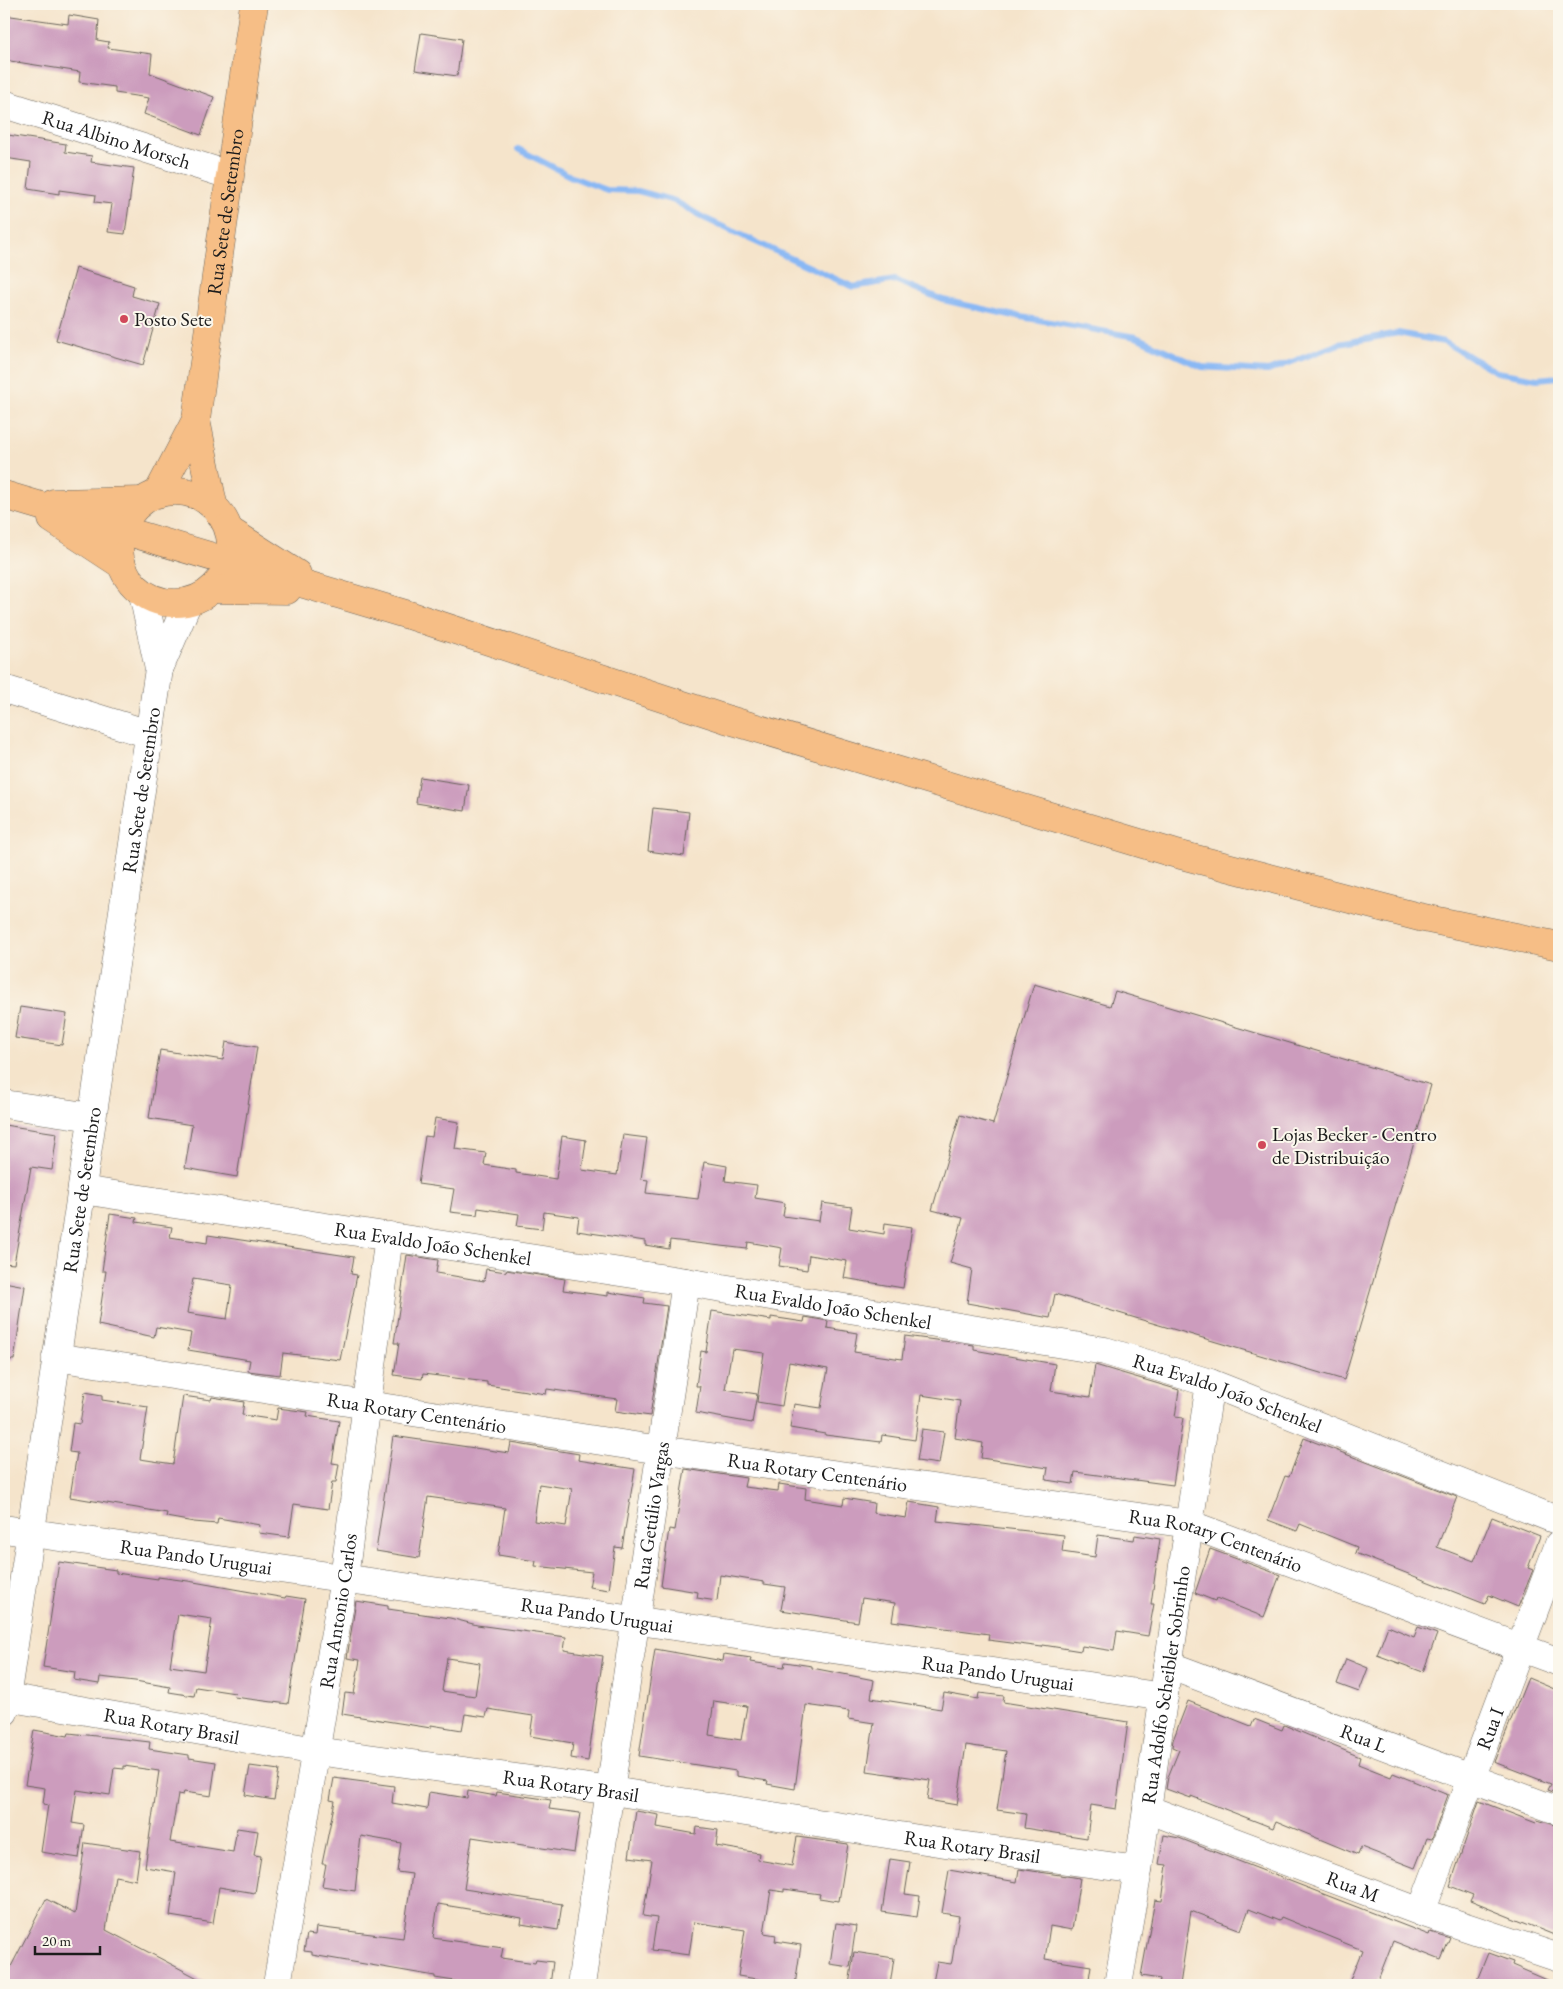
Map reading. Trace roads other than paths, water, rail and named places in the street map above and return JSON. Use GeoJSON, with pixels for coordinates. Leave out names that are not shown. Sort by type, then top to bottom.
{"type":"FeatureCollection","features":[{"type":"Feature","properties":{"kind":"main road","name":"Rua Sete de Setembro"},"geometry":{"type":"LineString","coordinates":[[213,504],[196,420],[254,4]]}},
{"type":"Feature","properties":{"kind":"main road","name":"Rua Sete de Setembro"},"geometry":{"type":"LineString","coordinates":[[119,530],[129,514],[150,497],[196,420]]}},
{"type":"Feature","properties":{"kind":"main road"},"geometry":{"type":"LineString","coordinates":[[30,504],[150,497],[172,490],[186,491],[200,496],[213,504],[223,516],[230,532],[232,548],[229,563],[223,577],[214,589],[201,597],[188,602],[172,603],[157,601],[143,594],[130,582],[122,565],[118,548],[119,530]]}},
{"type":"Feature","properties":{"kind":"main road"},"geometry":{"type":"LineString","coordinates":[[4,495],[412,616],[726,719],[1173,853],[1419,917],[1559,946]]}},
{"type":"Feature","properties":{"kind":"main road"},"geometry":{"type":"LineString","coordinates":[[30,504],[122,565]]}},
{"type":"Feature","properties":{"kind":"main road"},"geometry":{"type":"LineString","coordinates":[[230,532],[324,591]]}},
{"type":"Feature","properties":{"kind":"main road"},"geometry":{"type":"LineString","coordinates":[[214,589],[324,591]]}},
{"type":"Feature","properties":{"kind":"street","name":"Rua Albino Morsch"},"geometry":{"type":"LineString","coordinates":[[4,104],[229,175]]}},
{"type":"Feature","properties":{"kind":"street","name":"Rua Sete de Setembro"},"geometry":{"type":"LineString","coordinates":[[143,594],[159,669]]}},
{"type":"Feature","properties":{"kind":"street","name":"Rua Sete de Setembro"},"geometry":{"type":"LineString","coordinates":[[5,1705],[159,669],[188,602]]}},
{"type":"Feature","properties":{"kind":"street"},"geometry":{"type":"LineString","coordinates":[[4,689],[149,734]]}},
{"type":"Feature","properties":{"kind":"street"},"geometry":{"type":"LineString","coordinates":[[4,1104],[92,1117]]}},
{"type":"Feature","properties":{"kind":"street","name":"Rua Evaldo João Schenkel"},"geometry":{"type":"LineString","coordinates":[[82,1190],[686,1282],[1105,1351],[1210,1384],[1559,1521]]}},
{"type":"Feature","properties":{"kind":"street","name":"Rua Antonio Carlos"},"geometry":{"type":"LineString","coordinates":[[277,1985],[344,1578],[389,1236]]}},
{"type":"Feature","properties":{"kind":"street","name":"Rua Getúlio Vargas"},"geometry":{"type":"LineString","coordinates":[[581,1985],[612,1791],[660,1450],[686,1282]]}},
{"type":"Feature","properties":{"kind":"street","name":"Rua Rotary Centenário"},"geometry":{"type":"LineString","coordinates":[[56,1357],[660,1450],[1189,1524],[1559,1662]]}},
{"type":"Feature","properties":{"kind":"street","name":"Rua Adolfo Scheibler Sobrinho"},"geometry":{"type":"LineString","coordinates":[[1118,1985],[1138,1870],[1210,1384]]}},
{"type":"Feature","properties":{"kind":"street","name":"Rua Pando Uruguai"},"geometry":{"type":"LineString","coordinates":[[4,1529],[636,1619],[1164,1697]]}},
{"type":"Feature","properties":{"kind":"street","name":"Rua I"},"geometry":{"type":"LineString","coordinates":[[1422,1912],[1559,1544]]}},
{"type":"Feature","properties":{"kind":"street","name":"Rua L"},"geometry":{"type":"LineString","coordinates":[[1168,1665],[1559,1811]]}},
{"type":"Feature","properties":{"kind":"street","name":"Rua Rotary Brasil"},"geometry":{"type":"LineString","coordinates":[[5,1705],[612,1791],[938,1842],[1138,1870]]}},
{"type":"Feature","properties":{"kind":"street","name":"Rua M"},"geometry":{"type":"LineString","coordinates":[[1147,1809],[1422,1912],[1559,1958]]}},
{"type":"Feature","properties":{"kind":"waterway"},"geometry":{"type":"LineString","coordinates":[[518,149],[572,177],[607,190],[638,191],[675,201],[704,218],[853,287],[895,280],[943,300],[1010,315],[1136,337],[1202,367],[1268,371],[1339,344],[1398,333],[1444,342],[1497,372],[1537,379],[1559,377]]}},
{"type":"Feature","properties":{"kind":"place","name":"Posto Sete"},"geometry":{"type":"Point","coordinates":[124,319]}},
{"type":"Feature","properties":{"kind":"place","name":"Lojas Becker - Centro de Distribuição"},"geometry":{"type":"Point","coordinates":[1262,1145]}}]}
